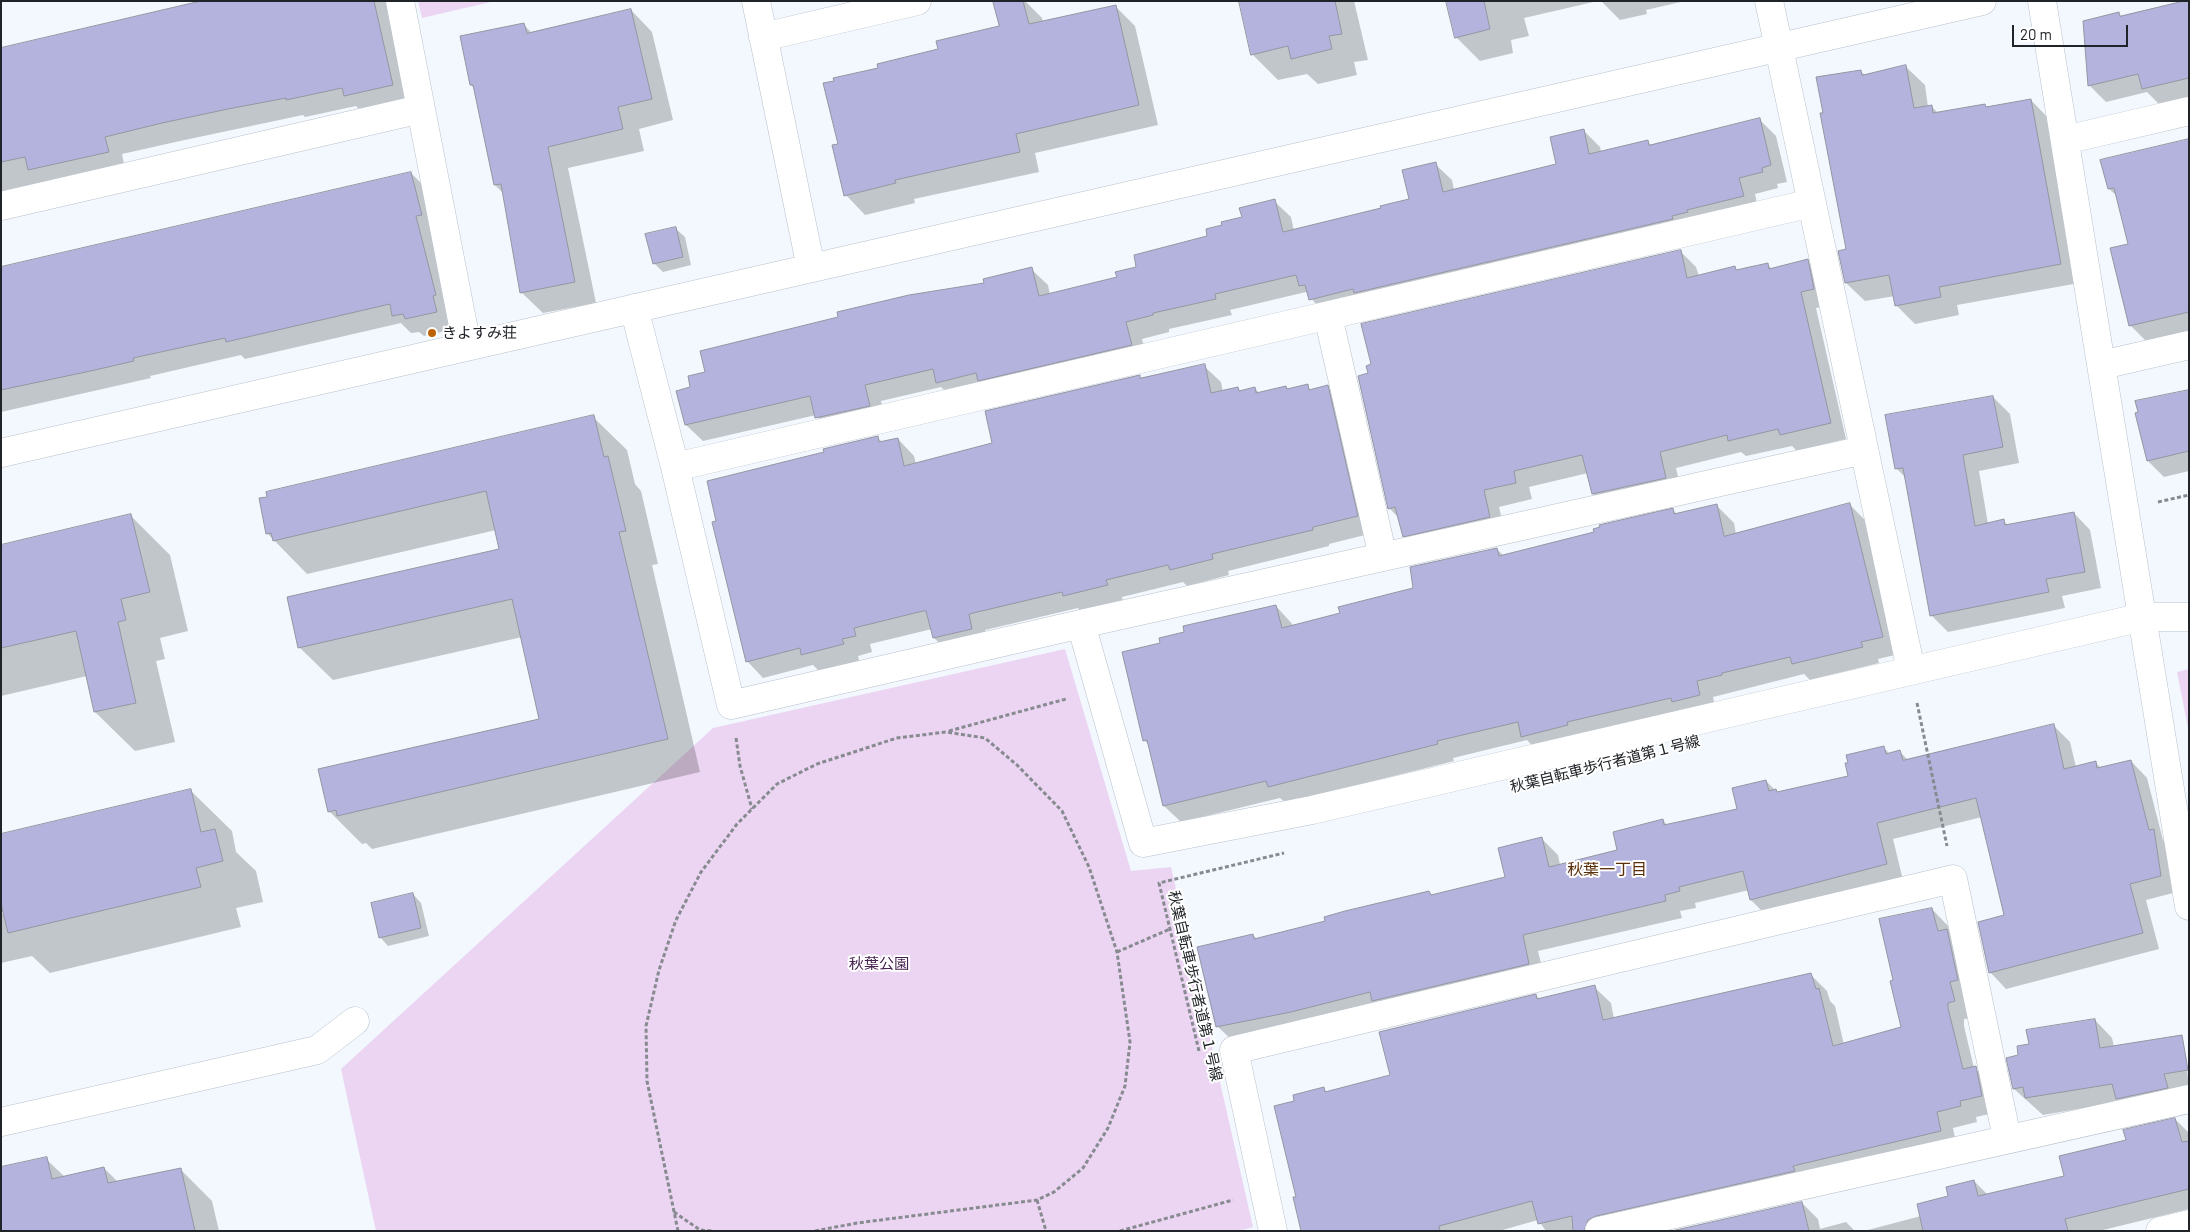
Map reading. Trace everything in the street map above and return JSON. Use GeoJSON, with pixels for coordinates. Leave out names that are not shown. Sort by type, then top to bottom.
{"type":"FeatureCollection","features":[{"type":"Feature","properties":{"kind":"street"},"geometry":{"type":"LineString","coordinates":[[400,1],[467,346]]}},
{"type":"Feature","properties":{"kind":"street"},"geometry":{"type":"LineString","coordinates":[[756,1],[811,268]]}},
{"type":"Feature","properties":{"kind":"street"},"geometry":{"type":"LineString","coordinates":[[763,37],[917,1]]}},
{"type":"Feature","properties":{"kind":"street"},"geometry":{"type":"LineString","coordinates":[[1769,1],[1910,670]]}},
{"type":"Feature","properties":{"kind":"street"},"geometry":{"type":"LineString","coordinates":[[1,453],[1982,1]]}},
{"type":"Feature","properties":{"kind":"street"},"geometry":{"type":"LineString","coordinates":[[2042,1],[2143,618],[2184,849],[2189,906]]}},
{"type":"Feature","properties":{"kind":"street"},"geometry":{"type":"LineString","coordinates":[[1,206],[421,109]]}},
{"type":"Feature","properties":{"kind":"street"},"geometry":{"type":"LineString","coordinates":[[2065,140],[2189,111]]}},
{"type":"Feature","properties":{"kind":"street"},"geometry":{"type":"LineString","coordinates":[[675,467],[1812,203]]}},
{"type":"Feature","properties":{"kind":"street"},"geometry":{"type":"LineString","coordinates":[[634,308],[675,467],[731,705],[1081,624],[1864,450]]}},
{"type":"Feature","properties":{"kind":"street"},"geometry":{"type":"LineString","coordinates":[[1328,316],[1383,557]]}},
{"type":"Feature","properties":{"kind":"street"},"geometry":{"type":"LineString","coordinates":[[2102,365],[2189,345]]}},
{"type":"Feature","properties":{"kind":"street"},"geometry":{"type":"LineString","coordinates":[[1081,624],[1143,843],[1312,810],[1910,670],[2143,618],[2189,617]]}},
{"type":"Feature","properties":{"kind":"street"},"geometry":{"type":"LineString","coordinates":[[1273,1231],[1234,1050],[1953,879],[2007,1138]]}},
{"type":"Feature","properties":{"kind":"street"},"geometry":{"type":"LineString","coordinates":[[1,1122],[317,1050],[355,1021]]}},
{"type":"Feature","properties":{"kind":"street"},"geometry":{"type":"LineString","coordinates":[[1599,1231],[2189,1098]]}},
{"type":"Feature","properties":{"kind":"street"},"geometry":{"type":"LineString","coordinates":[[2160,1231],[2189,1224]]}},
{"type":"Feature","properties":{"kind":"path"},"geometry":{"type":"LineString","coordinates":[[2159,512],[2157,503],[2189,495]]}},
{"type":"Feature","properties":{"kind":"path"},"geometry":{"type":"LineString","coordinates":[[678,1231],[648,1081],[646,1026],[659,970],[676,920],[701,872],[737,824],[777,784],[817,764],[896,738],[946,732],[1099,689]]}},
{"type":"Feature","properties":{"kind":"path"},"geometry":{"type":"LineString","coordinates":[[1926,699],[1916,701],[1953,879]]}},
{"type":"Feature","properties":{"kind":"path"},"geometry":{"type":"LineString","coordinates":[[731,705],[740,766],[752,809]]}},
{"type":"Feature","properties":{"kind":"path"},"geometry":{"type":"LineString","coordinates":[[816,1231],[857,1223],[1037,1200],[1054,1192],[1083,1168],[1108,1128],[1125,1086],[1130,1042],[1117,952],[1090,867],[1062,811],[1017,764],[985,738],[946,732]]}},
{"type":"Feature","properties":{"kind":"path","name":"秋葉自転車歩行者道第１号線"},"geometry":{"type":"LineString","coordinates":[[1200,1058],[1159,883],[1285,853]]}},
{"type":"Feature","properties":{"kind":"path"},"geometry":{"type":"LineString","coordinates":[[1117,952],[1170,930]]}},
{"type":"Feature","properties":{"kind":"path"},"geometry":{"type":"LineString","coordinates":[[1231,1191],[1233,1200]]}},
{"type":"Feature","properties":{"kind":"path"},"geometry":{"type":"LineString","coordinates":[[1120,1231],[1265,1192]]}},
{"type":"Feature","properties":{"kind":"path"},"geometry":{"type":"LineString","coordinates":[[1037,1200],[1046,1231]]}},
{"type":"Feature","properties":{"kind":"path"},"geometry":{"type":"LineString","coordinates":[[674,1212],[700,1230],[713,1231]]}},
{"type":"Feature","properties":{"kind":"green space"},"geometry":{"type":"Polygon","coordinates":[[[418,1],[495,1],[422,18],[418,1]]]}},
{"type":"Feature","properties":{"kind":"green space","name":"秋葉公園"},"geometry":{"type":"Polygon","coordinates":[[[1065,649],[1131,871],[1171,867],[1253,1227],[1239,1231],[376,1231],[341,1069],[713,728],[1065,649]]]}},
{"type":"Feature","properties":{"kind":"green space"},"geometry":{"type":"Polygon","coordinates":[[[2189,669],[2189,733],[2177,672],[2189,669]]]}},
{"type":"Feature","properties":{"kind":"building"},"geometry":{"type":"Polygon","coordinates":[[[201,1],[374,1],[393,85],[344,96],[342,88],[162,123],[105,137],[109,152],[28,170],[25,157],[1,162],[1,48],[201,1]]]}},
{"type":"Feature","properties":{"kind":"building"},"geometry":{"type":"Polygon","coordinates":[[[993,1],[1023,1],[1029,24],[1116,5],[1139,105],[1016,134],[1020,152],[895,180],[896,183],[844,196],[832,145],[838,144],[823,83],[834,81],[833,78],[878,68],[877,64],[938,49],[936,41],[999,26],[993,1]]]}},
{"type":"Feature","properties":{"kind":"building"},"geometry":{"type":"Polygon","coordinates":[[[1239,1],[1335,1],[1342,34],[1329,36],[1332,49],[1291,59],[1288,46],[1251,55],[1239,1]]]}},
{"type":"Feature","properties":{"kind":"building"},"geometry":{"type":"Polygon","coordinates":[[[1446,1],[1484,1],[1490,29],[1455,38],[1446,1]]]}},
{"type":"Feature","properties":{"kind":"building"},"geometry":{"type":"Polygon","coordinates":[[[2189,1],[2189,78],[2142,89],[2138,74],[2088,86],[2083,21],[2119,12],[2120,16],[2189,1]]]}},
{"type":"Feature","properties":{"kind":"building"},"geometry":{"type":"Polygon","coordinates":[[[631,9],[652,99],[618,107],[623,129],[548,147],[575,282],[520,293],[501,184],[494,185],[473,85],[470,85],[460,36],[524,23],[527,33],[631,9]]]}},
{"type":"Feature","properties":{"kind":"building"},"geometry":{"type":"Polygon","coordinates":[[[1906,65],[1914,108],[1932,105],[1933,113],[1985,104],[1986,107],[2031,99],[2061,264],[1939,287],[1941,297],[1895,306],[1889,275],[1845,283],[1838,251],[1846,249],[1820,113],[1823,113],[1816,77],[1861,70],[1862,75],[1906,65]]]}},
{"type":"Feature","properties":{"kind":"building"},"geometry":{"type":"Polygon","coordinates":[[[1760,118],[1771,165],[1762,168],[1763,172],[1739,178],[1744,196],[1687,210],[1688,212],[1672,216],[1673,219],[1354,293],[1353,289],[1309,300],[1305,285],[1299,286],[1296,275],[1215,294],[1216,299],[1153,313],[1153,315],[1126,322],[1132,345],[978,381],[976,373],[936,383],[933,369],[865,385],[870,406],[815,418],[810,396],[685,425],[676,391],[690,387],[688,376],[705,372],[700,351],[838,317],[837,312],[909,295],[984,283],[983,279],[1032,267],[1039,296],[1117,277],[1115,272],[1136,267],[1134,255],[1207,236],[1206,229],[1222,225],[1221,222],[1242,217],[1239,208],[1275,199],[1283,232],[1381,208],[1380,206],[1409,199],[1402,170],[1436,162],[1443,192],[1556,164],[1550,137],[1584,129],[1589,154],[1648,140],[1649,145],[1760,118]]]}},
{"type":"Feature","properties":{"kind":"building"},"geometry":{"type":"Polygon","coordinates":[[[2189,139],[2189,312],[2129,326],[2110,248],[2128,244],[2114,188],[2108,189],[2100,160],[2189,139]]]}},
{"type":"Feature","properties":{"kind":"building"},"geometry":{"type":"Polygon","coordinates":[[[411,172],[422,215],[416,216],[436,295],[433,296],[437,312],[405,319],[403,314],[392,316],[390,304],[226,342],[225,338],[133,358],[134,361],[1,390],[1,267],[411,172]]]}},
{"type":"Feature","properties":{"kind":"building"},"geometry":{"type":"Polygon","coordinates":[[[676,227],[683,257],[653,264],[645,234],[676,227]]]}},
{"type":"Feature","properties":{"kind":"building"},"geometry":{"type":"Polygon","coordinates":[[[1681,250],[1687,278],[1735,266],[1736,270],[1768,263],[1769,269],[1808,259],[1814,289],[1801,292],[1831,423],[1780,435],[1778,429],[1728,441],[1727,435],[1660,452],[1666,478],[1592,494],[1582,455],[1514,471],[1516,483],[1484,490],[1490,517],[1403,537],[1395,507],[1388,509],[1358,376],[1368,373],[1366,366],[1371,364],[1361,324],[1681,250]]]}},
{"type":"Feature","properties":{"kind":"building"},"geometry":{"type":"Polygon","coordinates":[[[1205,364],[1211,393],[1238,387],[1239,391],[1255,387],[1256,393],[1286,386],[1287,389],[1308,384],[1309,390],[1328,385],[1358,516],[1313,527],[1313,530],[1212,554],[1213,559],[1170,570],[1168,565],[1106,580],[1108,585],[1063,596],[1062,592],[969,614],[972,629],[933,638],[926,611],[923,611],[854,628],[856,636],[842,639],[844,644],[801,655],[800,648],[746,662],[712,522],[716,521],[707,481],[824,452],[823,449],[878,436],[879,442],[898,438],[904,466],[992,443],[985,411],[1140,375],[1140,378],[1205,364]]]}},
{"type":"Feature","properties":{"kind":"building"},"geometry":{"type":"Polygon","coordinates":[[[2189,390],[2189,451],[2147,461],[2135,413],[2138,412],[2135,401],[2189,390]]]}},
{"type":"Feature","properties":{"kind":"building"},"geometry":{"type":"Polygon","coordinates":[[[1993,396],[2003,447],[1963,455],[1975,526],[2004,519],[2005,525],[2074,512],[2085,572],[2046,579],[2049,592],[1930,616],[1903,468],[1895,469],[1885,415],[1993,396]]]}},
{"type":"Feature","properties":{"kind":"building"},"geometry":{"type":"Polygon","coordinates":[[[594,415],[604,457],[608,456],[626,531],[619,532],[668,739],[337,816],[336,810],[328,812],[318,769],[539,719],[512,599],[298,648],[287,597],[499,549],[486,491],[273,541],[271,533],[266,534],[259,498],[267,497],[266,492],[594,415]]]}},
{"type":"Feature","properties":{"kind":"building"},"geometry":{"type":"Polygon","coordinates":[[[1850,503],[1883,637],[1861,642],[1863,647],[1792,664],[1790,657],[1722,673],[1722,675],[1697,681],[1700,695],[1672,702],[1671,698],[1567,722],[1568,725],[1521,737],[1518,722],[1437,741],[1438,744],[1268,787],[1266,781],[1163,806],[1147,740],[1143,741],[1122,652],[1160,643],[1159,638],[1184,632],[1183,626],[1276,605],[1282,628],[1340,613],[1338,607],[1413,588],[1410,567],[1497,548],[1499,556],[1594,532],[1593,529],[1600,527],[1599,525],[1673,508],[1674,514],[1717,504],[1724,536],[1850,503]]]}},
{"type":"Feature","properties":{"kind":"building"},"geometry":{"type":"Polygon","coordinates":[[[131,514],[150,592],[121,599],[126,620],[118,622],[136,703],[94,712],[76,631],[1,648],[1,545],[131,514]]]}},
{"type":"Feature","properties":{"kind":"building"},"geometry":{"type":"Polygon","coordinates":[[[2054,724],[2064,769],[2096,761],[2097,768],[2131,760],[2149,830],[2154,829],[2161,876],[2130,884],[2143,933],[1989,973],[1978,922],[2004,915],[1976,798],[1877,823],[1887,864],[1750,900],[1743,871],[1679,887],[1680,891],[1665,895],[1666,901],[1523,935],[1529,964],[1372,1001],[1370,992],[1291,1012],[1216,1027],[1197,947],[1253,934],[1254,939],[1325,921],[1324,917],[1345,911],[1429,891],[1431,895],[1505,877],[1498,848],[1542,837],[1549,867],[1617,850],[1613,832],[1663,819],[1664,825],[1737,809],[1732,788],[1766,780],[1769,791],[1776,789],[1777,792],[1848,776],[1845,763],[1848,763],[1846,755],[1884,746],[1886,754],[1900,750],[1903,760],[2054,724]]]}},
{"type":"Feature","properties":{"kind":"building"},"geometry":{"type":"Polygon","coordinates":[[[191,789],[201,832],[215,829],[223,861],[196,868],[201,887],[8,933],[1,904],[1,834],[191,789]]]}},
{"type":"Feature","properties":{"kind":"building"},"geometry":{"type":"Polygon","coordinates":[[[413,893],[421,928],[379,938],[371,903],[413,893]]]}},
{"type":"Feature","properties":{"kind":"building"},"geometry":{"type":"Polygon","coordinates":[[[1932,908],[1938,931],[1947,929],[1958,980],[1950,982],[1955,1001],[1948,1003],[1948,1008],[1963,1069],[1976,1066],[1982,1096],[1960,1101],[1961,1106],[1937,1112],[1941,1131],[1793,1166],[1795,1171],[1596,1216],[1588,1220],[1584,1231],[1573,1231],[1572,1216],[1538,1224],[1532,1201],[1439,1226],[1440,1231],[1301,1231],[1293,1197],[1296,1197],[1274,1106],[1294,1101],[1293,1095],[1324,1087],[1325,1092],[1390,1075],[1379,1032],[1536,994],[1537,999],[1595,985],[1603,1020],[1811,973],[1816,989],[1819,988],[1833,1046],[1901,1027],[1890,981],[1893,980],[1879,919],[1932,908]]]}},
{"type":"Feature","properties":{"kind":"building"},"geometry":{"type":"Polygon","coordinates":[[[2095,1019],[2100,1048],[2182,1035],[2188,1070],[2164,1074],[2168,1088],[2116,1099],[2112,1084],[2025,1098],[2023,1087],[2013,1089],[2006,1058],[2018,1055],[2017,1046],[2029,1044],[2026,1030],[2095,1019]]]}},
{"type":"Feature","properties":{"kind":"building"},"geometry":{"type":"Polygon","coordinates":[[[2175,1118],[2182,1142],[2189,1141],[2189,1189],[2065,1219],[2068,1231],[1923,1231],[1917,1204],[1948,1196],[1946,1187],[1974,1180],[1978,1196],[2064,1176],[2059,1156],[2126,1140],[2123,1130],[2175,1118]]]}},
{"type":"Feature","properties":{"kind":"building"},"geometry":{"type":"Polygon","coordinates":[[[47,1157],[52,1179],[104,1167],[108,1183],[181,1168],[195,1231],[1,1231],[1,1167],[47,1157]]]}},
{"type":"Feature","properties":{"kind":"building"},"geometry":{"type":"Polygon","coordinates":[[[1802,1202],[1809,1231],[1672,1231],[1802,1202]]]}},
{"type":"Feature","properties":{"kind":"place","name":"きよすみ荘"},"geometry":{"type":"Point","coordinates":[432,333]}},
{"type":"Feature","properties":{"kind":"district","name":"秋葉一丁目"},"geometry":{"type":"Point","coordinates":[1607,870]}}]}
